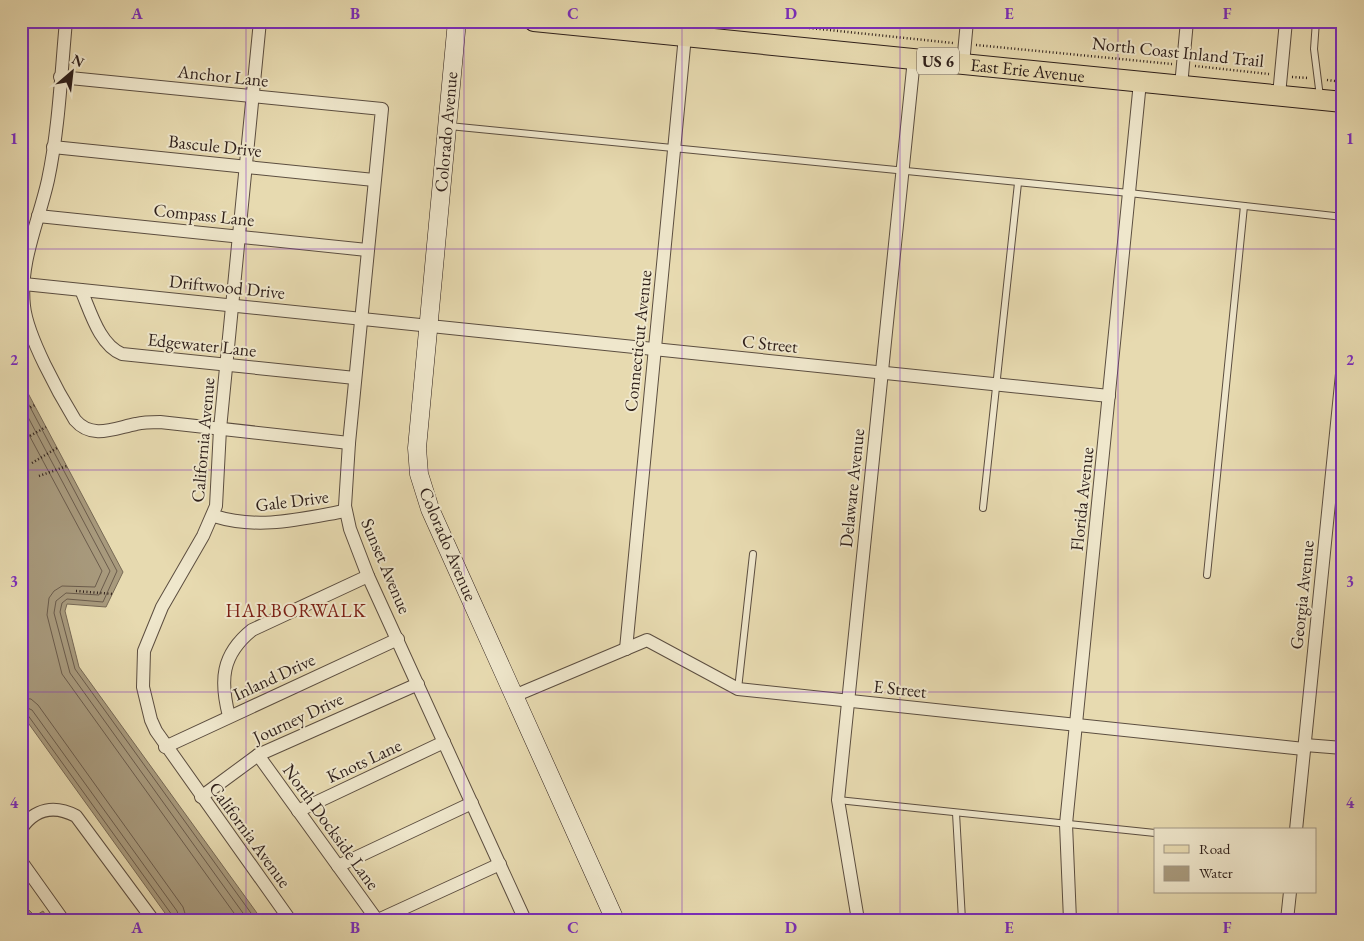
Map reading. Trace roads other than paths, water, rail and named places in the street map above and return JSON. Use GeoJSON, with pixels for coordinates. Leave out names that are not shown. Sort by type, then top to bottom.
{"type":"FeatureCollection","features":[{"type":"Feature","properties":{"kind":"main road","name":"Colorado Avenue"},"geometry":{"type":"LineString","coordinates":[[457,21],[427,325],[417,448],[422,486],[430,509],[615,920]]}},
{"type":"Feature","properties":{"kind":"main road","name":"East Erie Avenue"},"geometry":{"type":"LineString","coordinates":[[534,21],[914,59],[964,54],[1140,82],[1343,102]]}},
{"type":"Feature","properties":{"kind":"street"},"geometry":{"type":"LineString","coordinates":[[66,21],[48,181],[28,253],[24,284],[26,314],[48,368],[78,422],[88,429],[100,432],[152,422],[349,443]]}},
{"type":"Feature","properties":{"kind":"street","name":"California Avenue"},"geometry":{"type":"LineString","coordinates":[[260,21],[220,429],[218,492],[214,516],[162,607],[144,651],[142,673],[150,720],[165,747],[290,920]]}},
{"type":"Feature","properties":{"kind":"street"},"geometry":{"type":"LineString","coordinates":[[964,54],[967,21]]}},
{"type":"Feature","properties":{"kind":"street"},"geometry":{"type":"LineString","coordinates":[[1181,86],[1187,21]]}},
{"type":"Feature","properties":{"kind":"street"},"geometry":{"type":"LineString","coordinates":[[1279,96],[1286,21]]}},
{"type":"Feature","properties":{"kind":"street","name":"Connecticut Avenue"},"geometry":{"type":"LineString","coordinates":[[626,649],[686,36]]}},
{"type":"Feature","properties":{"kind":"street","name":"Delaware Avenue"},"geometry":{"type":"LineString","coordinates":[[858,920],[838,800],[914,59]]}},
{"type":"Feature","properties":{"kind":"street","name":"Anchor Lane"},"geometry":{"type":"LineString","coordinates":[[60,77],[382,109]]}},
{"type":"Feature","properties":{"kind":"street","name":"Florida Avenue"},"geometry":{"type":"LineString","coordinates":[[1070,920],[1066,824],[1140,82]]}},
{"type":"Feature","properties":{"kind":"street","name":"Sunset Avenue"},"geometry":{"type":"LineString","coordinates":[[382,109],[349,443],[345,511],[368,576],[525,920]]}},
{"type":"Feature","properties":{"kind":"street","name":"Bascule Drive"},"geometry":{"type":"LineString","coordinates":[[53,147],[374,180]]}},
{"type":"Feature","properties":{"kind":"street","name":"Compass Lane"},"geometry":{"type":"LineString","coordinates":[[38,216],[367,250]]}},
{"type":"Feature","properties":{"kind":"street","name":"Driftwood Drive"},"geometry":{"type":"LineString","coordinates":[[24,284],[427,325]]}},
{"type":"Feature","properties":{"kind":"street","name":"Edgewater Lane"},"geometry":{"type":"LineString","coordinates":[[81,290],[102,334],[118,353],[355,378]]}},
{"type":"Feature","properties":{"kind":"street","name":"C Street"},"geometry":{"type":"LineString","coordinates":[[427,325],[882,374],[1109,396]]}},
{"type":"Feature","properties":{"kind":"street","name":"Georgia Avenue"},"geometry":{"type":"LineString","coordinates":[[1296,828],[1343,364]]}},
{"type":"Feature","properties":{"kind":"street","name":"Gale Drive"},"geometry":{"type":"LineString","coordinates":[[214,516],[234,522],[264,524],[345,511]]}},
{"type":"Feature","properties":{"kind":"street"},"geometry":{"type":"LineString","coordinates":[[230,716],[224,696],[223,677],[227,663],[241,640],[252,630],[368,576]]}},
{"type":"Feature","properties":{"kind":"street","name":"Inland Drive"},"geometry":{"type":"LineString","coordinates":[[165,747],[398,639]]}},
{"type":"Feature","properties":{"kind":"street","name":"E Street"},"geometry":{"type":"LineString","coordinates":[[514,696],[647,640],[738,689],[1077,725],[1343,748]]}},
{"type":"Feature","properties":{"kind":"street","name":"Journey Drive"},"geometry":{"type":"LineString","coordinates":[[201,797],[258,755],[418,684]]}},
{"type":"Feature","properties":{"kind":"street","name":"Knots Lane"},"geometry":{"type":"LineString","coordinates":[[298,811],[444,742]]}},
{"type":"Feature","properties":{"kind":"street","name":"North Dockside Lane"},"geometry":{"type":"LineString","coordinates":[[258,755],[377,920]]}},
{"type":"Feature","properties":{"kind":"street"},"geometry":{"type":"LineString","coordinates":[[338,866],[472,803]]}},
{"type":"Feature","properties":{"kind":"street"},"geometry":{"type":"LineString","coordinates":[[21,829],[35,814],[55,808],[65,810],[76,816],[153,920]]}},
{"type":"Feature","properties":{"kind":"street"},"geometry":{"type":"LineString","coordinates":[[21,861],[63,920]]}},
{"type":"Feature","properties":{"kind":"street"},"geometry":{"type":"LineString","coordinates":[[377,920],[500,864]]}},
{"type":"Feature","properties":{"kind":"street"},"geometry":{"type":"LineString","coordinates":[[1287,920],[1290,894]]}},
{"type":"Feature","properties":{"kind":"lane"},"geometry":{"type":"LineString","coordinates":[[1316,21],[1314,49],[1320,100]]}},
{"type":"Feature","properties":{"kind":"lane"},"geometry":{"type":"LineString","coordinates":[[447,125],[1343,217]]}},
{"type":"Feature","properties":{"kind":"lane"},"geometry":{"type":"LineString","coordinates":[[984,508],[1018,183]]}},
{"type":"Feature","properties":{"kind":"lane"},"geometry":{"type":"LineString","coordinates":[[1207,575],[1244,206]]}},
{"type":"Feature","properties":{"kind":"lane"},"geometry":{"type":"LineString","coordinates":[[738,689],[753,554]]}},
{"type":"Feature","properties":{"kind":"lane"},"geometry":{"type":"LineString","coordinates":[[838,800],[1154,833]]}},
{"type":"Feature","properties":{"kind":"lane"},"geometry":{"type":"LineString","coordinates":[[956,813],[962,920]]}},
{"type":"Feature","properties":{"kind":"water"},"geometry":{"type":"Polygon","coordinates":[[[21,380],[123,572],[106,607],[67,604],[65,611],[79,667],[262,920],[170,920],[21,713],[21,380]]]}},
{"type":"Feature","properties":{"kind":"water"},"geometry":{"type":"Polygon","coordinates":[[[21,902],[35,916],[43,911],[49,920],[21,920],[21,902]]]}},
{"type":"Feature","properties":{"kind":"district","name":"HARBORWALK"},"geometry":{"type":"Point","coordinates":[296,610]}}]}
